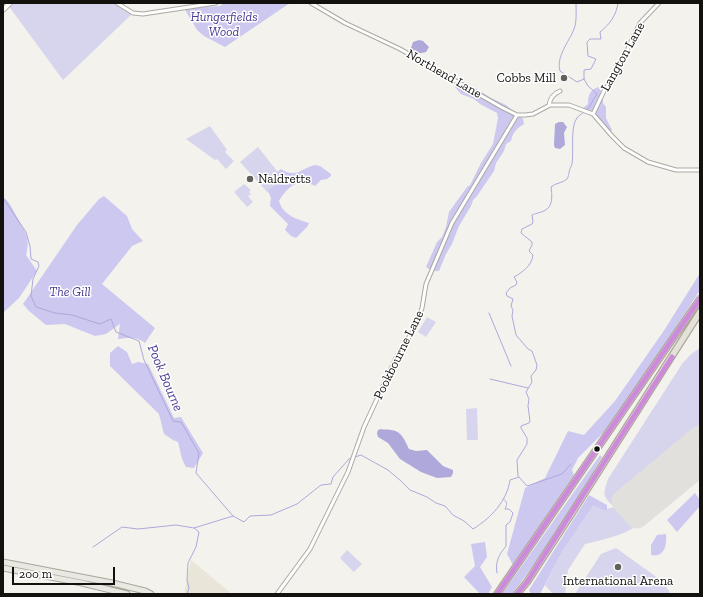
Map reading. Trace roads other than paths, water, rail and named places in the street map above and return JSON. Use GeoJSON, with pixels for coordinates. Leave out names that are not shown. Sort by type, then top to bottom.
{"type":"FeatureCollection","features":[{"type":"Feature","properties":{"kind":"highway"},"geometry":{"type":"LineString","coordinates":[[497,594],[700,299]]}},
{"type":"Feature","properties":{"kind":"highway"},"geometry":{"type":"LineString","coordinates":[[517,594],[527,582],[700,312]]}},
{"type":"Feature","properties":{"kind":"highway"},"geometry":{"type":"LineString","coordinates":[[522,594],[527,582]]}},
{"type":"Feature","properties":{"kind":"main road"},"geometry":{"type":"LineString","coordinates":[[3,562],[112,583],[152,594]]}},
{"type":"Feature","properties":{"kind":"main road"},"geometry":{"type":"LineString","coordinates":[[3,568],[82,583],[127,594]]}},
{"type":"Feature","properties":{"kind":"street"},"geometry":{"type":"LineString","coordinates":[[3,10],[10,3]]}},
{"type":"Feature","properties":{"kind":"street"},"geometry":{"type":"LineString","coordinates":[[117,3],[133,13],[143,14],[216,3]]}},
{"type":"Feature","properties":{"kind":"street","name":"Northend Lane"},"geometry":{"type":"LineString","coordinates":[[311,3],[344,23],[400,49],[501,107],[517,114]]}},
{"type":"Feature","properties":{"kind":"street","name":"Langton Lane"},"geometry":{"type":"LineString","coordinates":[[593,114],[604,91],[621,66],[640,23],[659,3]]}},
{"type":"Feature","properties":{"kind":"street"},"geometry":{"type":"LineString","coordinates":[[549,105],[550,99],[553,95],[560,91]]}},
{"type":"Feature","properties":{"kind":"street"},"geometry":{"type":"LineString","coordinates":[[517,114],[533,114],[549,105],[569,105],[593,114],[624,148],[648,162],[676,170],[700,170]]}},
{"type":"Feature","properties":{"kind":"street","name":"Pookbourne Lane"},"geometry":{"type":"LineString","coordinates":[[276,594],[310,549],[348,472],[364,428],[396,358],[414,329],[422,308],[426,284],[452,223],[517,114]]}},
{"type":"Feature","properties":{"kind":"waterway"},"geometry":{"type":"LineString","coordinates":[[576,3],[575,26],[561,55],[559,65],[560,71],[577,82],[584,79]]}},
{"type":"Feature","properties":{"kind":"waterway"},"geometry":{"type":"LineString","coordinates":[[584,79],[584,70],[591,69],[596,59],[588,56],[587,42],[590,39],[601,39],[600,32],[612,19],[616,12],[618,3]]}},
{"type":"Feature","properties":{"kind":"waterway"},"geometry":{"type":"LineString","coordinates":[[584,79],[588,86],[597,94],[587,110]]}},
{"type":"Feature","properties":{"kind":"waterway"},"geometry":{"type":"LineString","coordinates":[[518,476],[517,460],[527,444],[527,438],[521,426],[529,423],[530,421],[528,406],[529,399],[526,392],[532,382],[531,376],[536,370],[537,365],[532,351],[528,349],[516,335],[512,316],[513,310],[511,306],[513,299],[507,296],[506,293],[510,288],[516,285],[517,282],[514,277],[521,273],[532,259],[533,255],[529,251],[532,242],[521,233],[522,229],[532,224],[532,215],[544,211],[549,207],[552,199],[551,187],[567,179],[568,177],[573,159],[573,133],[575,122],[584,112]]}},
{"type":"Feature","properties":{"kind":"waterway","name":"Pook Bourne"},"geometry":{"type":"LineString","coordinates":[[3,198],[26,232],[30,246],[31,259],[38,262],[39,266],[33,279],[31,296],[36,307],[55,313],[72,315],[100,324],[111,319],[116,332],[139,341],[144,360],[173,421],[181,422],[199,453],[196,473],[233,516],[244,522],[250,516],[271,515],[297,504],[321,485],[331,484],[333,477],[349,459],[352,458]]}},
{"type":"Feature","properties":{"kind":"waterway"},"geometry":{"type":"LineString","coordinates":[[489,313],[511,366]]}},
{"type":"Feature","properties":{"kind":"waterway"},"geometry":{"type":"LineString","coordinates":[[490,379],[528,388]]}},
{"type":"Feature","properties":{"kind":"waterway","name":"Pook Bourne"},"geometry":{"type":"LineString","coordinates":[[355,457],[361,455],[388,470],[410,490],[445,506],[453,515],[464,521],[473,529],[486,520],[502,502],[510,480],[519,477]]}},
{"type":"Feature","properties":{"kind":"waterway"},"geometry":{"type":"LineString","coordinates":[[519,477],[527,486],[562,474],[571,464]]}},
{"type":"Feature","properties":{"kind":"waterway"},"geometry":{"type":"LineString","coordinates":[[497,573],[498,558],[506,546],[506,525],[510,522],[513,513],[509,509],[505,509],[507,503],[503,499]]}},
{"type":"Feature","properties":{"kind":"waterway","name":"Pook Bourne"},"geometry":{"type":"LineString","coordinates":[[187,594],[189,588],[187,580],[188,563],[196,547],[199,532],[194,528],[233,516]]}},
{"type":"Feature","properties":{"kind":"waterway"},"geometry":{"type":"LineString","coordinates":[[93,547],[122,527],[138,529],[176,525],[194,528]]}},
{"type":"Feature","properties":{"kind":"place","name":"Cobbs Mill"},"geometry":{"type":"Point","coordinates":[564,78]}},
{"type":"Feature","properties":{"kind":"place","name":"Naldretts"},"geometry":{"type":"Point","coordinates":[250,179]}},
{"type":"Feature","properties":{"kind":"place","name":"International Arena"},"geometry":{"type":"Point","coordinates":[618,567]}},
{"type":"Feature","properties":{"kind":"park label","name":"Hungerfields Wood"},"geometry":{"type":"Point","coordinates":[224,24]}},
{"type":"Feature","properties":{"kind":"park label","name":"The Gill"},"geometry":{"type":"Point","coordinates":[70,292]}}]}
